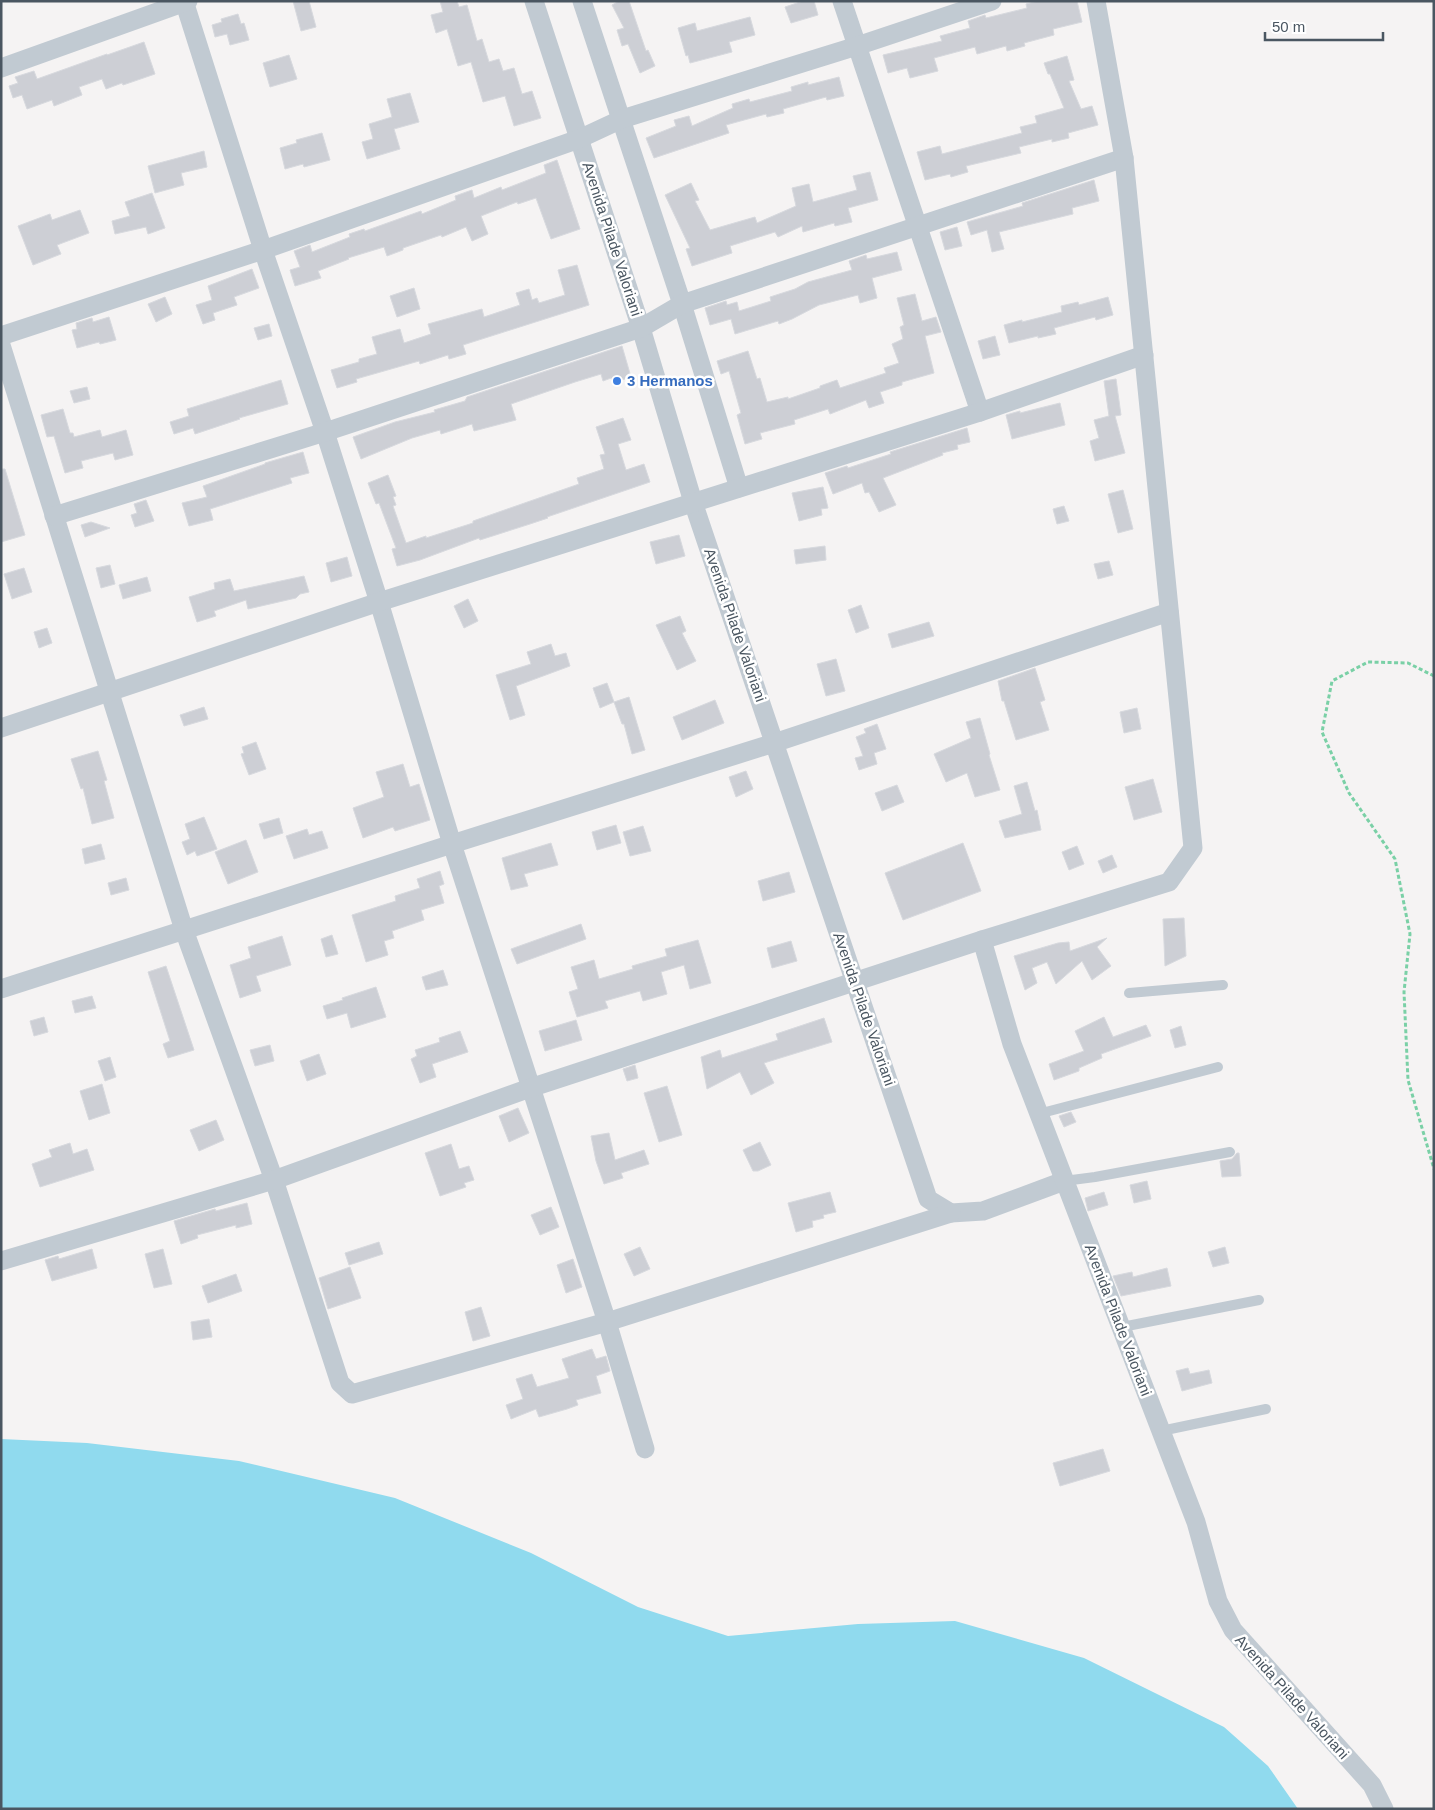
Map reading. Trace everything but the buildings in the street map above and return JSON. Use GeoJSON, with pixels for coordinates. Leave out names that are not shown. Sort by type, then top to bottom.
{"type":"FeatureCollection","features":[{"type":"Feature","properties":{"kind":"street","name":"Avenida Pilade Valoriani"},"geometry":{"type":"LineString","coordinates":[[534,1],[641,328],[693,502],[928,1199],[951,1213]]}},
{"type":"Feature","properties":{"kind":"street"},"geometry":{"type":"LineString","coordinates":[[582,1],[682,304],[739,488]]}},
{"type":"Feature","properties":{"kind":"street"},"geometry":{"type":"LineString","coordinates":[[842,1],[980,412]]}},
{"type":"Feature","properties":{"kind":"street"},"geometry":{"type":"LineString","coordinates":[[1,336],[263,250],[579,139],[622,119],[857,46],[992,1]]}},
{"type":"Feature","properties":{"kind":"street"},"geometry":{"type":"LineString","coordinates":[[1,1261],[274,1180],[530,1088],[982,940],[1169,882],[1193,848],[1124,158],[1096,1]]}},
{"type":"Feature","properties":{"kind":"street"},"geometry":{"type":"LineString","coordinates":[[1,68],[186,2],[263,250],[325,432],[379,602],[452,844],[607,1322],[645,1450]]}},
{"type":"Feature","properties":{"kind":"street"},"geometry":{"type":"LineString","coordinates":[[54,516],[325,432],[641,328],[682,304],[1124,158]]}},
{"type":"Feature","properties":{"kind":"street"},"geometry":{"type":"LineString","coordinates":[[1,345],[184,930],[274,1180],[340,1383],[352,1394],[607,1322],[951,1213],[983,1211],[1064,1182]]}},
{"type":"Feature","properties":{"kind":"street"},"geometry":{"type":"LineString","coordinates":[[1,728],[379,602],[980,412],[1144,355]]}},
{"type":"Feature","properties":{"kind":"street"},"geometry":{"type":"LineString","coordinates":[[1,989],[452,844],[774,744],[1169,612]]}},
{"type":"Feature","properties":{"kind":"street","name":"Avenida Pilade Valoriani"},"geometry":{"type":"LineString","coordinates":[[982,940],[1012,1044],[1196,1522],[1218,1601],[1233,1630],[1372,1785],[1384,1809]]}},
{"type":"Feature","properties":{"kind":"lane"},"geometry":{"type":"LineString","coordinates":[[1130,993],[1223,984]]}},
{"type":"Feature","properties":{"kind":"lane"},"geometry":{"type":"LineString","coordinates":[[1038,1114],[1218,1067]]}},
{"type":"Feature","properties":{"kind":"lane"},"geometry":{"type":"LineString","coordinates":[[1064,1182],[1095,1178],[1230,1152]]}},
{"type":"Feature","properties":{"kind":"lane"},"geometry":{"type":"LineString","coordinates":[[1122,1327],[1259,1300]]}},
{"type":"Feature","properties":{"kind":"lane"},"geometry":{"type":"LineString","coordinates":[[1161,1431],[1266,1409]]}},
{"type":"Feature","properties":{"kind":"path"},"geometry":{"type":"LineString","coordinates":[[1434,676],[1408,663],[1368,662],[1332,681],[1322,732],[1349,793],[1395,859],[1410,934],[1404,992],[1408,1080],[1434,1168]]}},
{"type":"Feature","properties":{"kind":"water"},"geometry":{"type":"Polygon","coordinates":[[[1,1439],[87,1443],[239,1461],[395,1498],[531,1553],[638,1607],[728,1636],[858,1624],[955,1621],[1084,1658],[1224,1727],[1268,1766],[1298,1809],[1,1809],[1,1439]]]}},
{"type":"Feature","properties":{"kind":"place","name":"3 Hermanos"},"geometry":{"type":"Point","coordinates":[617,381]}}]}
